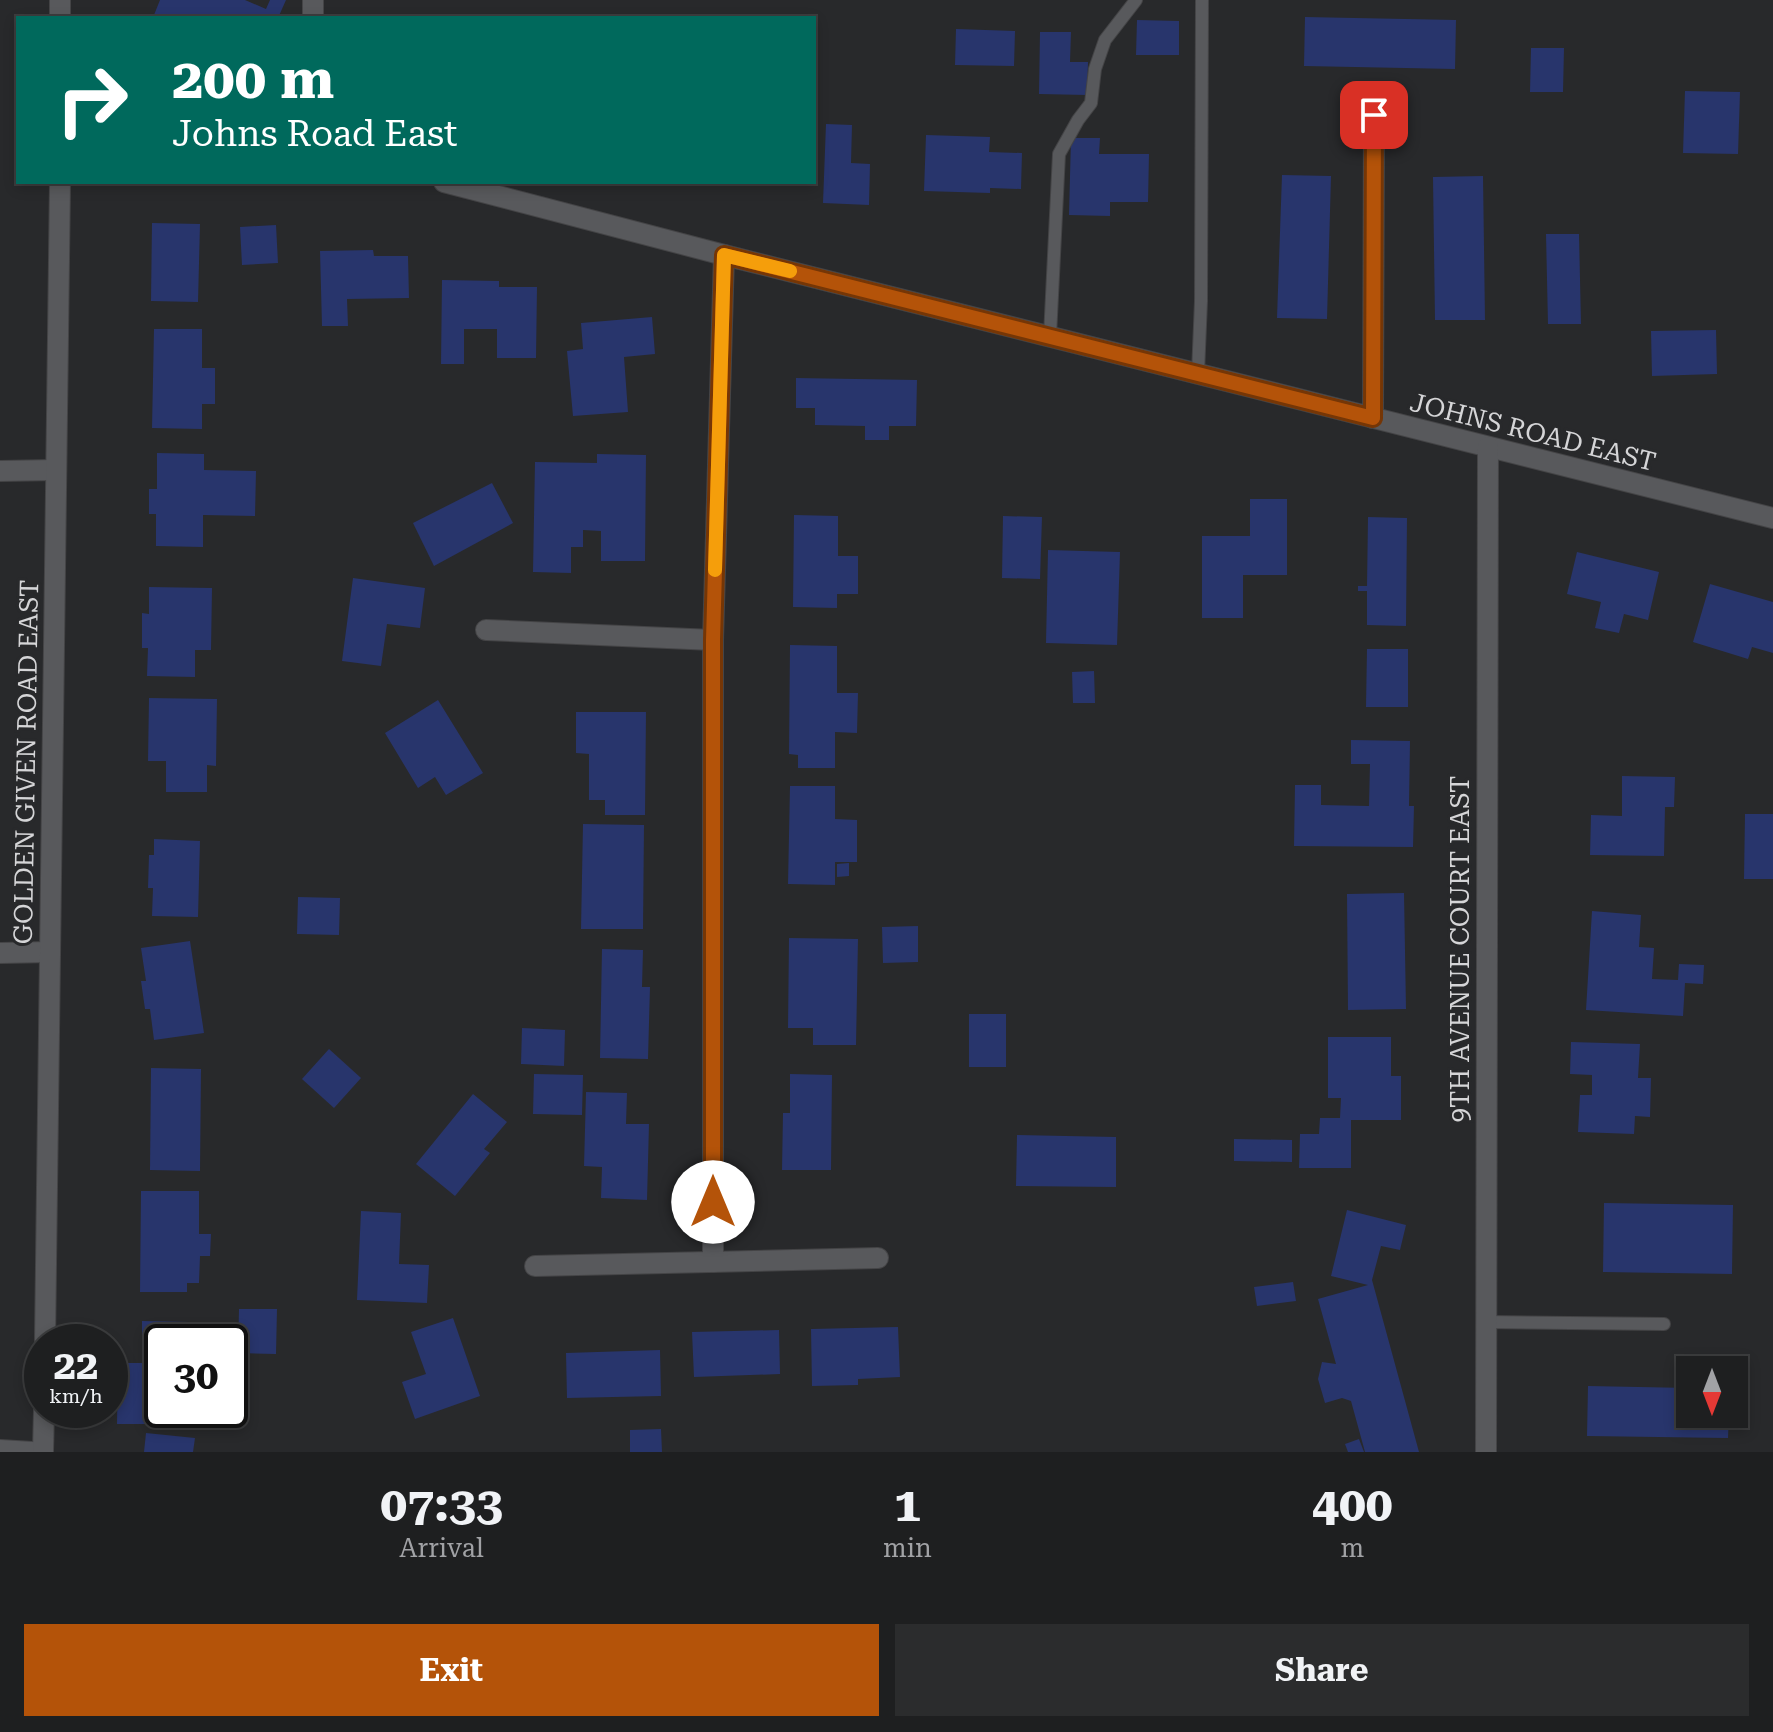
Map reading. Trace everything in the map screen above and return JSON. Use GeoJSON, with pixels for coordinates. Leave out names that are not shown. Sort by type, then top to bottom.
{"type":"FeatureCollection","features":[{"type":"Feature","properties":{"kind":"street"},"geometry":{"type":"LineString","coordinates":[[1373,418],[1374,115]]}},
{"type":"Feature","properties":{"kind":"street","name":"GOLDEN GIVEN ROAD EAST"},"geometry":{"type":"LineString","coordinates":[[45,1324],[60,184]]}},
{"type":"Feature","properties":{"kind":"street","name":"JOHNS ROAD EAST"},"geometry":{"type":"LineString","coordinates":[[452,184],[1773,518]]}},
{"type":"Feature","properties":{"kind":"street"},"geometry":{"type":"LineString","coordinates":[[713,1262],[713,640],[724,255]]}},
{"type":"Feature","properties":{"kind":"street","name":"9TH AVENUE COURT EAST"},"geometry":{"type":"LineString","coordinates":[[1486,1452],[1488,447]]}},
{"type":"Feature","properties":{"kind":"street"},"geometry":{"type":"LineString","coordinates":[[0,471],[55,470]]}},
{"type":"Feature","properties":{"kind":"street"},"geometry":{"type":"LineString","coordinates":[[486,630],[713,640]]}},
{"type":"Feature","properties":{"kind":"street"},"geometry":{"type":"LineString","coordinates":[[0,953],[50,952]]}},
{"type":"Feature","properties":{"kind":"street"},"geometry":{"type":"LineString","coordinates":[[535,1266],[878,1258]]}},
{"type":"Feature","properties":{"kind":"street"},"geometry":{"type":"LineString","coordinates":[[43,1452],[44,1428]]}},
{"type":"Feature","properties":{"kind":"street"},"geometry":{"type":"LineString","coordinates":[[0,1450],[32,1452]]}},
{"type":"Feature","properties":{"kind":"lane"},"geometry":{"type":"LineString","coordinates":[[1050,336],[1059,154],[1091,103],[1095,69],[1105,40],[1136,0]]}},
{"type":"Feature","properties":{"kind":"lane"},"geometry":{"type":"LineString","coordinates":[[1198,373],[1202,0]]}},
{"type":"Feature","properties":{"kind":"lane"},"geometry":{"type":"LineString","coordinates":[[1486,1322],[1664,1324]]}},
{"type":"Feature","properties":{"kind":"building"},"geometry":{"type":"Polygon","coordinates":[[[160,0],[245,0],[266,9],[270,0],[286,0],[279,16],[154,15],[160,0]]]}},
{"type":"Feature","properties":{"kind":"building"},"geometry":{"type":"Polygon","coordinates":[[[1305,17],[1456,20],[1455,69],[1304,66],[1305,17]]]}},
{"type":"Feature","properties":{"kind":"building"},"geometry":{"type":"Polygon","coordinates":[[[1137,20],[1179,21],[1179,55],[1136,55],[1137,20]]]}},
{"type":"Feature","properties":{"kind":"building"},"geometry":{"type":"Polygon","coordinates":[[[956,29],[1015,31],[1014,66],[955,65],[956,29]]]}},
{"type":"Feature","properties":{"kind":"building"},"geometry":{"type":"Polygon","coordinates":[[[1040,32],[1071,32],[1070,62],[1088,62],[1087,95],[1039,94],[1040,32]]]}},
{"type":"Feature","properties":{"kind":"building"},"geometry":{"type":"Polygon","coordinates":[[[1531,48],[1564,48],[1563,92],[1530,92],[1531,48]]]}},
{"type":"Feature","properties":{"kind":"building"},"geometry":{"type":"Polygon","coordinates":[[[1685,91],[1740,92],[1738,154],[1683,153],[1685,91]]]}},
{"type":"Feature","properties":{"kind":"building"},"geometry":{"type":"Polygon","coordinates":[[[826,124],[852,125],[851,163],[870,164],[869,205],[823,203],[826,124]]]}},
{"type":"Feature","properties":{"kind":"building"},"geometry":{"type":"Polygon","coordinates":[[[926,135],[990,137],[989,152],[1022,153],[1021,189],[990,188],[990,193],[924,191],[926,135]]]}},
{"type":"Feature","properties":{"kind":"building"},"geometry":{"type":"Polygon","coordinates":[[[1071,138],[1100,138],[1099,154],[1149,154],[1148,202],[1110,202],[1110,216],[1069,215],[1071,138]]]}},
{"type":"Feature","properties":{"kind":"building"},"geometry":{"type":"Polygon","coordinates":[[[1282,175],[1331,176],[1327,319],[1277,318],[1282,175]]]}},
{"type":"Feature","properties":{"kind":"building"},"geometry":{"type":"Polygon","coordinates":[[[1483,176],[1485,320],[1435,320],[1433,177],[1483,176]]]}},
{"type":"Feature","properties":{"kind":"building"},"geometry":{"type":"Polygon","coordinates":[[[152,223],[200,224],[198,302],[151,301],[152,223]]]}},
{"type":"Feature","properties":{"kind":"building"},"geometry":{"type":"Polygon","coordinates":[[[276,225],[278,263],[242,265],[240,227],[276,225]]]}},
{"type":"Feature","properties":{"kind":"building"},"geometry":{"type":"Polygon","coordinates":[[[1546,234],[1579,234],[1581,324],[1548,324],[1546,234]]]}},
{"type":"Feature","properties":{"kind":"building"},"geometry":{"type":"Polygon","coordinates":[[[373,250],[374,256],[408,256],[409,298],[347,299],[348,326],[322,326],[320,251],[373,250]]]}},
{"type":"Feature","properties":{"kind":"building"},"geometry":{"type":"Polygon","coordinates":[[[442,280],[499,281],[499,287],[537,287],[536,358],[497,358],[497,329],[464,329],[464,364],[441,364],[442,280]]]}},
{"type":"Feature","properties":{"kind":"building"},"geometry":{"type":"Polygon","coordinates":[[[652,317],[655,354],[624,357],[628,412],[573,416],[567,351],[583,349],[581,323],[652,317]]]}},
{"type":"Feature","properties":{"kind":"building"},"geometry":{"type":"Polygon","coordinates":[[[154,329],[202,329],[202,368],[215,368],[215,404],[202,404],[202,429],[152,428],[154,329]]]}},
{"type":"Feature","properties":{"kind":"building"},"geometry":{"type":"Polygon","coordinates":[[[1716,330],[1717,374],[1652,376],[1651,331],[1716,330]]]}},
{"type":"Feature","properties":{"kind":"building"},"geometry":{"type":"Polygon","coordinates":[[[796,378],[917,380],[916,426],[889,426],[889,440],[865,440],[865,426],[815,425],[815,408],[796,408],[796,378]]]}},
{"type":"Feature","properties":{"kind":"building"},"geometry":{"type":"Polygon","coordinates":[[[157,453],[204,454],[204,470],[256,471],[255,516],[203,515],[203,547],[156,546],[156,514],[149,514],[149,489],[157,489],[157,453]]]}},
{"type":"Feature","properties":{"kind":"building"},"geometry":{"type":"Polygon","coordinates":[[[597,454],[646,455],[645,561],[601,561],[601,531],[583,530],[583,547],[571,547],[571,573],[533,572],[535,462],[597,463],[597,454]]]}},
{"type":"Feature","properties":{"kind":"building"},"geometry":{"type":"Polygon","coordinates":[[[492,483],[513,523],[434,566],[413,523],[492,483]]]}},
{"type":"Feature","properties":{"kind":"building"},"geometry":{"type":"Polygon","coordinates":[[[1250,499],[1287,499],[1287,575],[1243,575],[1243,618],[1202,618],[1202,536],[1250,536],[1250,499]]]}},
{"type":"Feature","properties":{"kind":"building"},"geometry":{"type":"Polygon","coordinates":[[[794,515],[838,516],[838,556],[858,556],[858,594],[837,594],[837,608],[793,607],[794,515]]]}},
{"type":"Feature","properties":{"kind":"building"},"geometry":{"type":"Polygon","coordinates":[[[1003,516],[1042,517],[1040,579],[1002,578],[1003,516]]]}},
{"type":"Feature","properties":{"kind":"building"},"geometry":{"type":"Polygon","coordinates":[[[1368,517],[1407,518],[1406,626],[1367,625],[1367,591],[1358,591],[1358,586],[1367,586],[1368,517]]]}},
{"type":"Feature","properties":{"kind":"building"},"geometry":{"type":"Polygon","coordinates":[[[1048,550],[1120,552],[1117,645],[1046,643],[1048,550]]]}},
{"type":"Feature","properties":{"kind":"building"},"geometry":{"type":"Polygon","coordinates":[[[1577,552],[1659,572],[1648,620],[1624,614],[1619,633],[1595,628],[1601,602],[1567,594],[1577,552]]]}},
{"type":"Feature","properties":{"kind":"building"},"geometry":{"type":"Polygon","coordinates":[[[353,578],[425,588],[420,628],[387,624],[381,666],[342,661],[353,578]]]}},
{"type":"Feature","properties":{"kind":"building"},"geometry":{"type":"Polygon","coordinates":[[[1710,584],[1773,602],[1773,653],[1752,647],[1748,659],[1693,642],[1710,584]]]}},
{"type":"Feature","properties":{"kind":"building"},"geometry":{"type":"Polygon","coordinates":[[[149,587],[212,588],[211,650],[195,650],[195,677],[147,676],[148,648],[142,648],[142,613],[149,614],[149,587]]]}},
{"type":"Feature","properties":{"kind":"building"},"geometry":{"type":"Polygon","coordinates":[[[790,645],[837,646],[837,693],[858,693],[857,733],[835,732],[835,768],[798,768],[798,755],[789,754],[790,645]]]}},
{"type":"Feature","properties":{"kind":"building"},"geometry":{"type":"Polygon","coordinates":[[[1367,649],[1408,649],[1408,707],[1366,707],[1367,649]]]}},
{"type":"Feature","properties":{"kind":"building"},"geometry":{"type":"Polygon","coordinates":[[[1094,671],[1095,703],[1073,703],[1072,672],[1094,671]]]}},
{"type":"Feature","properties":{"kind":"building"},"geometry":{"type":"Polygon","coordinates":[[[149,698],[217,699],[216,766],[207,765],[207,792],[166,792],[166,761],[148,761],[149,698]]]}},
{"type":"Feature","properties":{"kind":"building"},"geometry":{"type":"Polygon","coordinates":[[[438,700],[483,773],[446,795],[435,777],[418,788],[385,733],[438,700]]]}},
{"type":"Feature","properties":{"kind":"building"},"geometry":{"type":"Polygon","coordinates":[[[576,712],[646,712],[645,815],[605,815],[605,800],[589,800],[589,754],[576,753],[576,712]]]}},
{"type":"Feature","properties":{"kind":"building"},"geometry":{"type":"Polygon","coordinates":[[[1351,740],[1410,741],[1409,806],[1414,806],[1413,847],[1294,846],[1295,785],[1321,785],[1321,805],[1369,806],[1370,764],[1351,764],[1351,740]]]}},
{"type":"Feature","properties":{"kind":"building"},"geometry":{"type":"Polygon","coordinates":[[[1622,776],[1675,777],[1674,807],[1665,807],[1664,856],[1590,855],[1591,815],[1622,816],[1622,776]]]}},
{"type":"Feature","properties":{"kind":"building"},"geometry":{"type":"Polygon","coordinates":[[[790,786],[835,786],[835,819],[857,820],[857,862],[835,862],[835,885],[788,884],[790,786]]]}},
{"type":"Feature","properties":{"kind":"building"},"geometry":{"type":"Polygon","coordinates":[[[1745,814],[1773,814],[1773,879],[1744,879],[1745,814]]]}},
{"type":"Feature","properties":{"kind":"building"},"geometry":{"type":"Polygon","coordinates":[[[583,824],[644,825],[643,929],[581,929],[583,824]]]}},
{"type":"Feature","properties":{"kind":"building"},"geometry":{"type":"Polygon","coordinates":[[[154,839],[200,841],[198,917],[152,916],[153,888],[148,888],[149,855],[154,855],[154,839]]]}},
{"type":"Feature","properties":{"kind":"building"},"geometry":{"type":"Polygon","coordinates":[[[849,863],[849,876],[837,877],[837,864],[849,863]]]}},
{"type":"Feature","properties":{"kind":"building"},"geometry":{"type":"Polygon","coordinates":[[[1404,893],[1406,1009],[1348,1010],[1347,894],[1404,893]]]}},
{"type":"Feature","properties":{"kind":"building"},"geometry":{"type":"Polygon","coordinates":[[[298,897],[340,898],[339,935],[297,934],[298,897]]]}},
{"type":"Feature","properties":{"kind":"building"},"geometry":{"type":"Polygon","coordinates":[[[1592,911],[1641,915],[1639,947],[1654,948],[1652,979],[1678,980],[1679,964],[1704,965],[1703,984],[1685,983],[1683,1016],[1586,1010],[1592,911]]]}},
{"type":"Feature","properties":{"kind":"building"},"geometry":{"type":"Polygon","coordinates":[[[918,926],[918,962],[883,963],[882,927],[918,926]]]}},
{"type":"Feature","properties":{"kind":"building"},"geometry":{"type":"Polygon","coordinates":[[[789,938],[858,939],[856,1045],[813,1045],[813,1028],[788,1028],[789,938]]]}},
{"type":"Feature","properties":{"kind":"building"},"geometry":{"type":"Polygon","coordinates":[[[190,941],[204,1033],[154,1040],[150,1009],[145,1009],[141,981],[146,981],[141,948],[190,941]]]}},
{"type":"Feature","properties":{"kind":"building"},"geometry":{"type":"Polygon","coordinates":[[[602,949],[643,950],[642,987],[650,987],[648,1059],[600,1058],[602,949]]]}},
{"type":"Feature","properties":{"kind":"building"},"geometry":{"type":"Polygon","coordinates":[[[969,1014],[1006,1014],[1006,1067],[969,1067],[969,1014]]]}},
{"type":"Feature","properties":{"kind":"building"},"geometry":{"type":"Polygon","coordinates":[[[522,1028],[565,1030],[564,1066],[521,1064],[522,1028]]]}},
{"type":"Feature","properties":{"kind":"building"},"geometry":{"type":"Polygon","coordinates":[[[1328,1037],[1391,1037],[1391,1076],[1401,1076],[1401,1120],[1351,1120],[1351,1168],[1299,1168],[1300,1134],[1319,1134],[1320,1118],[1340,1118],[1341,1098],[1328,1098],[1328,1037]]]}},
{"type":"Feature","properties":{"kind":"building"},"geometry":{"type":"Polygon","coordinates":[[[1571,1042],[1640,1044],[1638,1078],[1651,1078],[1650,1117],[1635,1116],[1634,1134],[1578,1132],[1580,1095],[1592,1095],[1592,1075],[1570,1074],[1571,1042]]]}},
{"type":"Feature","properties":{"kind":"building"},"geometry":{"type":"Polygon","coordinates":[[[329,1049],[361,1078],[334,1108],[302,1079],[329,1049]]]}},
{"type":"Feature","properties":{"kind":"building"},"geometry":{"type":"Polygon","coordinates":[[[151,1068],[201,1069],[200,1171],[150,1170],[151,1068]]]}},
{"type":"Feature","properties":{"kind":"building"},"geometry":{"type":"Polygon","coordinates":[[[534,1074],[583,1075],[582,1115],[533,1114],[534,1074]]]}},
{"type":"Feature","properties":{"kind":"building"},"geometry":{"type":"Polygon","coordinates":[[[790,1074],[832,1075],[831,1170],[782,1170],[783,1113],[790,1113],[790,1074]]]}},
{"type":"Feature","properties":{"kind":"building"},"geometry":{"type":"Polygon","coordinates":[[[586,1092],[627,1093],[626,1124],[649,1124],[647,1200],[601,1198],[602,1167],[584,1166],[586,1092]]]}},
{"type":"Feature","properties":{"kind":"building"},"geometry":{"type":"Polygon","coordinates":[[[473,1094],[507,1122],[484,1149],[490,1153],[455,1196],[416,1164],[473,1094]]]}},
{"type":"Feature","properties":{"kind":"building"},"geometry":{"type":"Polygon","coordinates":[[[1017,1135],[1116,1137],[1116,1187],[1016,1186],[1017,1135]]]}},
{"type":"Feature","properties":{"kind":"building"},"geometry":{"type":"Polygon","coordinates":[[[1234,1139],[1292,1140],[1292,1162],[1234,1161],[1234,1139]]]}},
{"type":"Feature","properties":{"kind":"building"},"geometry":{"type":"Polygon","coordinates":[[[141,1191],[199,1191],[199,1234],[211,1234],[210,1256],[200,1256],[199,1283],[187,1283],[187,1292],[140,1292],[141,1191]]]}},
{"type":"Feature","properties":{"kind":"building"},"geometry":{"type":"Polygon","coordinates":[[[1604,1203],[1733,1205],[1732,1274],[1603,1272],[1604,1203]]]}},
{"type":"Feature","properties":{"kind":"building"},"geometry":{"type":"Polygon","coordinates":[[[1347,1210],[1406,1225],[1400,1250],[1381,1246],[1372,1280],[1419,1452],[1365,1452],[1351,1401],[1342,1398],[1325,1403],[1318,1379],[1322,1362],[1336,1364],[1318,1299],[1368,1285],[1331,1276],[1347,1210]]]}},
{"type":"Feature","properties":{"kind":"building"},"geometry":{"type":"Polygon","coordinates":[[[361,1211],[401,1213],[399,1264],[429,1265],[427,1303],[357,1300],[361,1211]]]}},
{"type":"Feature","properties":{"kind":"building"},"geometry":{"type":"Polygon","coordinates":[[[1293,1282],[1296,1301],[1257,1306],[1254,1287],[1293,1282]]]}},
{"type":"Feature","properties":{"kind":"building"},"geometry":{"type":"Polygon","coordinates":[[[239,1309],[277,1309],[276,1354],[248,1353],[248,1324],[239,1324],[239,1309]]]}},
{"type":"Feature","properties":{"kind":"building"},"geometry":{"type":"Polygon","coordinates":[[[453,1318],[480,1396],[415,1419],[402,1382],[426,1374],[411,1332],[453,1318]]]}},
{"type":"Feature","properties":{"kind":"building"},"geometry":{"type":"Polygon","coordinates":[[[142,1321],[190,1322],[144,1324],[144,1424],[128,1424],[128,1363],[142,1363],[142,1321]]]}},
{"type":"Feature","properties":{"kind":"building"},"geometry":{"type":"Polygon","coordinates":[[[898,1327],[900,1377],[858,1379],[858,1385],[812,1386],[811,1329],[898,1327]]]}},
{"type":"Feature","properties":{"kind":"building"},"geometry":{"type":"Polygon","coordinates":[[[779,1330],[780,1374],[694,1377],[692,1332],[779,1330]]]}},
{"type":"Feature","properties":{"kind":"building"},"geometry":{"type":"Polygon","coordinates":[[[660,1350],[661,1396],[567,1398],[566,1353],[660,1350]]]}},
{"type":"Feature","properties":{"kind":"building"},"geometry":{"type":"Polygon","coordinates":[[[1588,1386],[1676,1388],[1676,1428],[1728,1428],[1728,1438],[1587,1436],[1588,1386]]]}},
{"type":"Feature","properties":{"kind":"building"},"geometry":{"type":"Polygon","coordinates":[[[661,1429],[662,1452],[630,1452],[630,1430],[661,1429]]]}},
{"type":"Feature","properties":{"kind":"building"},"geometry":{"type":"Polygon","coordinates":[[[146,1433],[195,1438],[193,1452],[144,1452],[146,1433]]]}},
{"type":"Feature","properties":{"kind":"building"},"geometry":{"type":"Polygon","coordinates":[[[1359,1439],[1364,1452],[1348,1452],[1345,1444],[1359,1439]]]}},
{"type":"Feature","properties":{"kind":"slow traffic"},"geometry":{"type":"LineString","coordinates":[[715,570],[724,255],[790,271]]}},
{"type":"Feature","properties":{"kind":"route"},"geometry":{"type":"LineString","coordinates":[[713,1202],[713,640],[724,255],[1373,418],[1374,115]]}}]}
